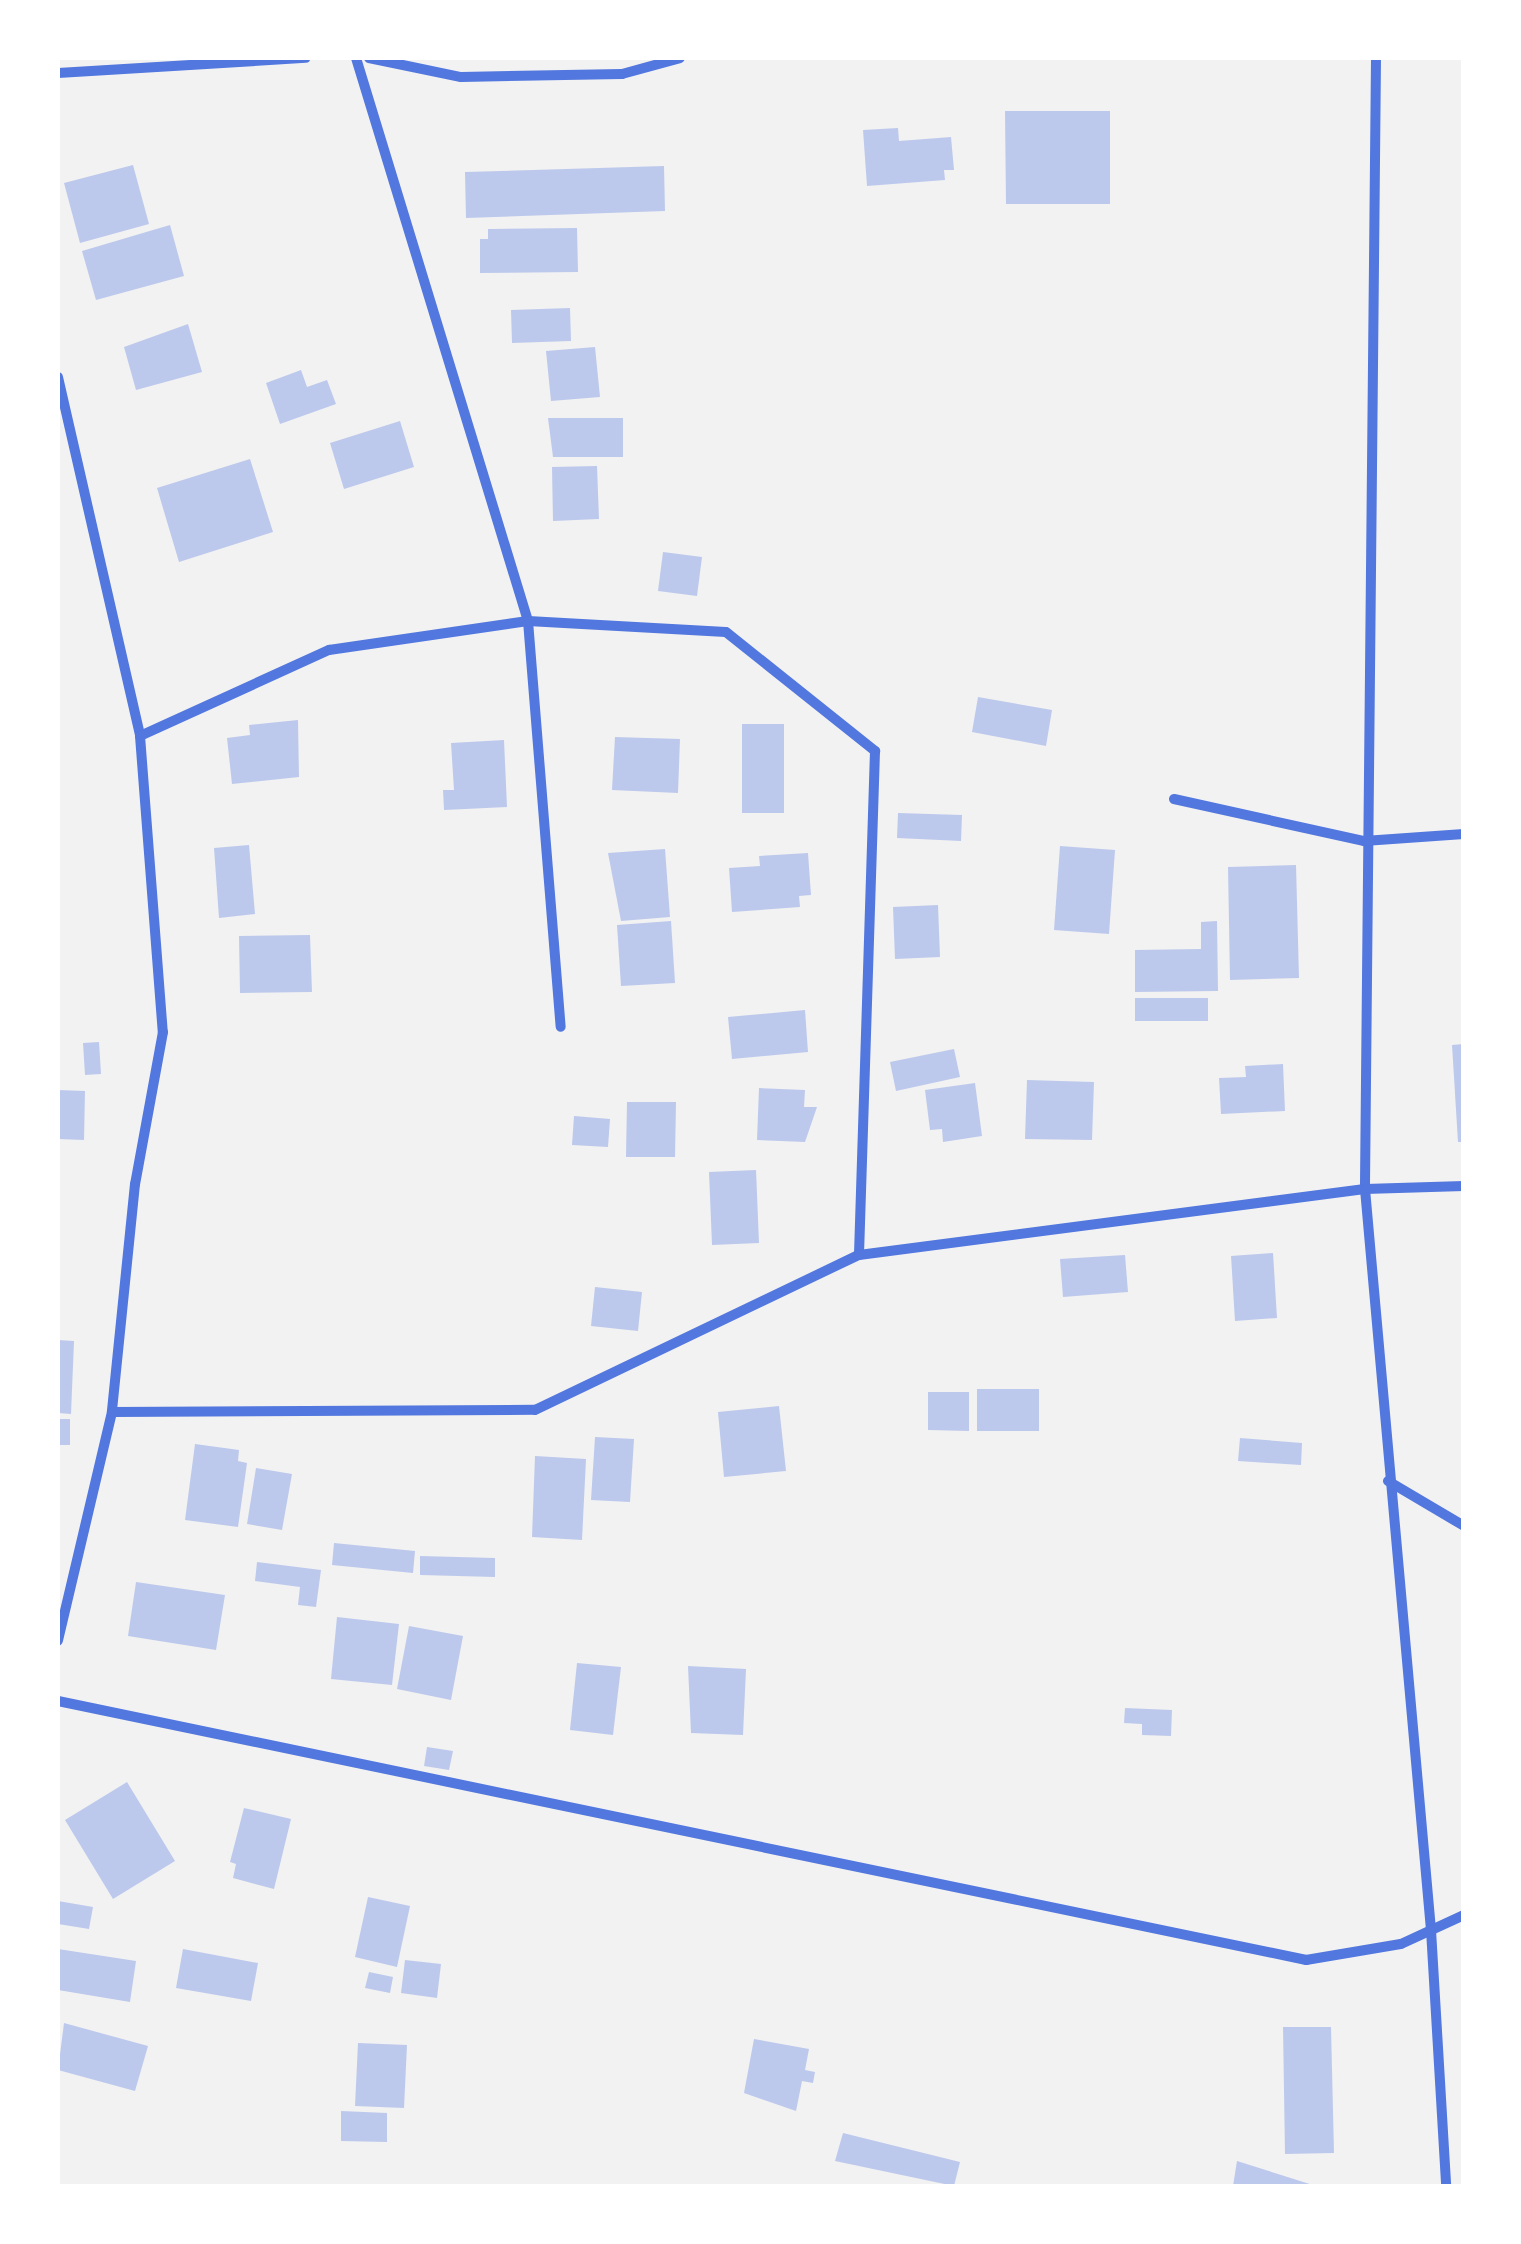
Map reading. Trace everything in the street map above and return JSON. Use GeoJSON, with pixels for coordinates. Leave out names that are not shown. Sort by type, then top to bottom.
{"type":"FeatureCollection","features":[{"type":"Feature","properties":{"kind":"street"},"geometry":{"type":"LineString","coordinates":[[58,72],[306,58]]}},
{"type":"Feature","properties":{"kind":"street"},"geometry":{"type":"LineString","coordinates":[[356,58],[528,620],[560,1028]]}},
{"type":"Feature","properties":{"kind":"street"},"geometry":{"type":"LineString","coordinates":[[369,58],[461,77],[622,74],[680,58]]}},
{"type":"Feature","properties":{"kind":"street"},"geometry":{"type":"LineString","coordinates":[[1376,58],[1364,840],[1365,1190],[1388,1482],[1431,1930],[1446,2186]]}},
{"type":"Feature","properties":{"kind":"street"},"geometry":{"type":"LineString","coordinates":[[58,377],[140,736],[163,1032],[135,1184],[112,1412],[58,1640]]}},
{"type":"Feature","properties":{"kind":"street"},"geometry":{"type":"LineString","coordinates":[[140,736],[329,650],[528,620],[726,632],[876,750],[859,1255]]}},
{"type":"Feature","properties":{"kind":"street"},"geometry":{"type":"LineString","coordinates":[[1174,799],[1364,840],[1464,834]]}},
{"type":"Feature","properties":{"kind":"street"},"geometry":{"type":"LineString","coordinates":[[112,1412],[535,1410],[859,1255],[1365,1190],[1464,1186]]}},
{"type":"Feature","properties":{"kind":"street"},"geometry":{"type":"LineString","coordinates":[[1388,1482],[1464,1526]]}},
{"type":"Feature","properties":{"kind":"street"},"geometry":{"type":"LineString","coordinates":[[58,1701],[1306,1960],[1401,1944],[1464,1915]]}},
{"type":"Feature","properties":{"kind":"building"},"geometry":{"type":"Polygon","coordinates":[[[1005,111],[1110,111],[1110,204],[1006,204],[1005,111]]]}},
{"type":"Feature","properties":{"kind":"building"},"geometry":{"type":"Polygon","coordinates":[[[898,128],[899,141],[951,137],[954,170],[944,170],[945,180],[867,186],[863,130],[898,128]]]}},
{"type":"Feature","properties":{"kind":"building"},"geometry":{"type":"Polygon","coordinates":[[[133,165],[149,224],[80,243],[64,183],[133,165]]]}},
{"type":"Feature","properties":{"kind":"building"},"geometry":{"type":"Polygon","coordinates":[[[664,166],[665,211],[466,218],[465,172],[664,166]]]}},
{"type":"Feature","properties":{"kind":"building"},"geometry":{"type":"Polygon","coordinates":[[[170,225],[184,276],[96,300],[82,251],[170,225]]]}},
{"type":"Feature","properties":{"kind":"building"},"geometry":{"type":"Polygon","coordinates":[[[577,228],[578,272],[480,273],[480,239],[488,239],[488,229],[577,228]]]}},
{"type":"Feature","properties":{"kind":"building"},"geometry":{"type":"Polygon","coordinates":[[[570,308],[571,341],[512,343],[511,310],[570,308]]]}},
{"type":"Feature","properties":{"kind":"building"},"geometry":{"type":"Polygon","coordinates":[[[188,324],[202,372],[136,390],[124,347],[188,324]]]}},
{"type":"Feature","properties":{"kind":"building"},"geometry":{"type":"Polygon","coordinates":[[[595,347],[600,397],[551,401],[546,351],[595,347]]]}},
{"type":"Feature","properties":{"kind":"building"},"geometry":{"type":"Polygon","coordinates":[[[301,370],[307,387],[327,380],[336,404],[280,424],[266,383],[301,370]]]}},
{"type":"Feature","properties":{"kind":"building"},"geometry":{"type":"Polygon","coordinates":[[[548,418],[623,418],[623,457],[553,457],[548,418]]]}},
{"type":"Feature","properties":{"kind":"building"},"geometry":{"type":"Polygon","coordinates":[[[400,421],[414,467],[344,489],[330,443],[400,421]]]}},
{"type":"Feature","properties":{"kind":"building"},"geometry":{"type":"Polygon","coordinates":[[[250,459],[273,532],[179,562],[157,488],[250,459]]]}},
{"type":"Feature","properties":{"kind":"building"},"geometry":{"type":"Polygon","coordinates":[[[597,466],[599,519],[553,521],[552,467],[597,466]]]}},
{"type":"Feature","properties":{"kind":"building"},"geometry":{"type":"Polygon","coordinates":[[[663,552],[702,557],[697,596],[658,591],[663,552]]]}},
{"type":"Feature","properties":{"kind":"building"},"geometry":{"type":"Polygon","coordinates":[[[978,697],[1052,710],[1046,746],[972,732],[978,697]]]}},
{"type":"Feature","properties":{"kind":"building"},"geometry":{"type":"Polygon","coordinates":[[[298,720],[299,777],[232,784],[227,738],[250,735],[249,725],[298,720]]]}},
{"type":"Feature","properties":{"kind":"building"},"geometry":{"type":"Polygon","coordinates":[[[742,724],[784,724],[784,813],[742,813],[742,724]]]}},
{"type":"Feature","properties":{"kind":"building"},"geometry":{"type":"Polygon","coordinates":[[[615,737],[680,739],[678,793],[612,790],[615,737]]]}},
{"type":"Feature","properties":{"kind":"building"},"geometry":{"type":"Polygon","coordinates":[[[504,740],[507,807],[444,810],[443,790],[454,790],[451,743],[504,740]]]}},
{"type":"Feature","properties":{"kind":"building"},"geometry":{"type":"Polygon","coordinates":[[[898,813],[962,815],[961,841],[897,838],[898,813]]]}},
{"type":"Feature","properties":{"kind":"building"},"geometry":{"type":"Polygon","coordinates":[[[249,845],[255,914],[219,918],[214,848],[249,845]]]}},
{"type":"Feature","properties":{"kind":"building"},"geometry":{"type":"Polygon","coordinates":[[[1060,846],[1115,850],[1109,934],[1054,930],[1060,846]]]}},
{"type":"Feature","properties":{"kind":"building"},"geometry":{"type":"Polygon","coordinates":[[[665,849],[670,917],[621,921],[608,853],[665,849]]]}},
{"type":"Feature","properties":{"kind":"building"},"geometry":{"type":"Polygon","coordinates":[[[808,853],[811,895],[799,896],[800,907],[732,912],[729,868],[760,866],[759,856],[808,853]]]}},
{"type":"Feature","properties":{"kind":"building"},"geometry":{"type":"Polygon","coordinates":[[[1296,865],[1299,978],[1230,980],[1228,867],[1296,865]]]}},
{"type":"Feature","properties":{"kind":"building"},"geometry":{"type":"Polygon","coordinates":[[[938,905],[940,957],[895,959],[893,907],[938,905]]]}},
{"type":"Feature","properties":{"kind":"building"},"geometry":{"type":"Polygon","coordinates":[[[671,921],[675,983],[621,986],[617,925],[671,921]]]}},
{"type":"Feature","properties":{"kind":"building"},"geometry":{"type":"Polygon","coordinates":[[[1217,921],[1218,991],[1135,992],[1135,950],[1201,949],[1201,922],[1217,921]]]}},
{"type":"Feature","properties":{"kind":"building"},"geometry":{"type":"Polygon","coordinates":[[[310,935],[312,992],[240,993],[239,936],[310,935]]]}},
{"type":"Feature","properties":{"kind":"building"},"geometry":{"type":"Polygon","coordinates":[[[1135,998],[1208,998],[1208,1021],[1135,1021],[1135,998]]]}},
{"type":"Feature","properties":{"kind":"building"},"geometry":{"type":"Polygon","coordinates":[[[805,1010],[808,1052],[732,1059],[728,1017],[805,1010]]]}},
{"type":"Feature","properties":{"kind":"building"},"geometry":{"type":"Polygon","coordinates":[[[99,1042],[101,1074],[85,1075],[83,1043],[99,1042]]]}},
{"type":"Feature","properties":{"kind":"building"},"geometry":{"type":"Polygon","coordinates":[[[1464,1044],[1464,1142],[1458,1142],[1452,1045],[1464,1044]]]}},
{"type":"Feature","properties":{"kind":"building"},"geometry":{"type":"Polygon","coordinates":[[[954,1049],[960,1077],[896,1091],[890,1062],[954,1049]]]}},
{"type":"Feature","properties":{"kind":"building"},"geometry":{"type":"Polygon","coordinates":[[[1283,1064],[1285,1111],[1221,1114],[1219,1078],[1246,1077],[1245,1066],[1283,1064]]]}},
{"type":"Feature","properties":{"kind":"building"},"geometry":{"type":"Polygon","coordinates":[[[1027,1080],[1094,1082],[1092,1140],[1025,1139],[1027,1080]]]}},
{"type":"Feature","properties":{"kind":"building"},"geometry":{"type":"Polygon","coordinates":[[[975,1083],[982,1136],[943,1142],[942,1129],[930,1130],[925,1090],[975,1083]]]}},
{"type":"Feature","properties":{"kind":"building"},"geometry":{"type":"Polygon","coordinates":[[[759,1088],[805,1090],[804,1107],[817,1107],[805,1142],[757,1140],[759,1088]]]}},
{"type":"Feature","properties":{"kind":"building"},"geometry":{"type":"Polygon","coordinates":[[[58,1090],[85,1091],[84,1140],[58,1139],[58,1090]]]}},
{"type":"Feature","properties":{"kind":"building"},"geometry":{"type":"Polygon","coordinates":[[[627,1102],[676,1102],[675,1157],[626,1157],[627,1102]]]}},
{"type":"Feature","properties":{"kind":"building"},"geometry":{"type":"Polygon","coordinates":[[[574,1116],[610,1119],[608,1147],[572,1145],[574,1116]]]}},
{"type":"Feature","properties":{"kind":"building"},"geometry":{"type":"Polygon","coordinates":[[[756,1170],[759,1243],[712,1245],[709,1172],[756,1170]]]}},
{"type":"Feature","properties":{"kind":"building"},"geometry":{"type":"Polygon","coordinates":[[[1273,1253],[1277,1318],[1235,1321],[1231,1256],[1273,1253]]]}},
{"type":"Feature","properties":{"kind":"building"},"geometry":{"type":"Polygon","coordinates":[[[1125,1255],[1128,1292],[1063,1297],[1060,1259],[1125,1255]]]}},
{"type":"Feature","properties":{"kind":"building"},"geometry":{"type":"Polygon","coordinates":[[[595,1287],[642,1292],[638,1331],[591,1326],[595,1287]]]}},
{"type":"Feature","properties":{"kind":"building"},"geometry":{"type":"Polygon","coordinates":[[[58,1340],[74,1341],[71,1414],[58,1413],[58,1340]]]}},
{"type":"Feature","properties":{"kind":"building"},"geometry":{"type":"Polygon","coordinates":[[[977,1389],[1039,1389],[1039,1431],[977,1431],[977,1389]]]}},
{"type":"Feature","properties":{"kind":"building"},"geometry":{"type":"Polygon","coordinates":[[[928,1392],[969,1392],[969,1431],[928,1430],[928,1392]]]}},
{"type":"Feature","properties":{"kind":"building"},"geometry":{"type":"Polygon","coordinates":[[[779,1406],[786,1471],[724,1477],[718,1412],[779,1406]]]}},
{"type":"Feature","properties":{"kind":"building"},"geometry":{"type":"Polygon","coordinates":[[[58,1419],[70,1419],[70,1445],[58,1445],[58,1419]]]}},
{"type":"Feature","properties":{"kind":"building"},"geometry":{"type":"Polygon","coordinates":[[[595,1437],[634,1439],[630,1502],[591,1500],[595,1437]]]}},
{"type":"Feature","properties":{"kind":"building"},"geometry":{"type":"Polygon","coordinates":[[[1240,1438],[1302,1443],[1301,1465],[1238,1461],[1240,1438]]]}},
{"type":"Feature","properties":{"kind":"building"},"geometry":{"type":"Polygon","coordinates":[[[195,1444],[239,1450],[238,1461],[247,1463],[238,1527],[185,1520],[195,1444]]]}},
{"type":"Feature","properties":{"kind":"building"},"geometry":{"type":"Polygon","coordinates":[[[535,1456],[586,1459],[582,1540],[532,1537],[535,1456]]]}},
{"type":"Feature","properties":{"kind":"building"},"geometry":{"type":"Polygon","coordinates":[[[256,1468],[292,1474],[282,1530],[247,1524],[256,1468]]]}},
{"type":"Feature","properties":{"kind":"building"},"geometry":{"type":"Polygon","coordinates":[[[334,1543],[415,1551],[413,1573],[332,1565],[334,1543]]]}},
{"type":"Feature","properties":{"kind":"building"},"geometry":{"type":"Polygon","coordinates":[[[420,1556],[495,1558],[495,1577],[420,1575],[420,1556]]]}},
{"type":"Feature","properties":{"kind":"building"},"geometry":{"type":"Polygon","coordinates":[[[257,1562],[321,1570],[316,1607],[298,1605],[300,1587],[255,1581],[257,1562]]]}},
{"type":"Feature","properties":{"kind":"building"},"geometry":{"type":"Polygon","coordinates":[[[136,1582],[225,1595],[216,1650],[128,1636],[136,1582]]]}},
{"type":"Feature","properties":{"kind":"building"},"geometry":{"type":"Polygon","coordinates":[[[337,1617],[399,1624],[392,1685],[331,1679],[337,1617]]]}},
{"type":"Feature","properties":{"kind":"building"},"geometry":{"type":"Polygon","coordinates":[[[409,1626],[463,1636],[451,1700],[397,1689],[409,1626]]]}},
{"type":"Feature","properties":{"kind":"building"},"geometry":{"type":"Polygon","coordinates":[[[577,1663],[621,1667],[613,1735],[570,1730],[577,1663]]]}},
{"type":"Feature","properties":{"kind":"building"},"geometry":{"type":"Polygon","coordinates":[[[688,1666],[746,1669],[743,1735],[691,1733],[688,1666]]]}},
{"type":"Feature","properties":{"kind":"building"},"geometry":{"type":"Polygon","coordinates":[[[1125,1708],[1172,1710],[1171,1736],[1142,1735],[1142,1724],[1124,1723],[1125,1708]]]}},
{"type":"Feature","properties":{"kind":"building"},"geometry":{"type":"Polygon","coordinates":[[[427,1747],[453,1751],[449,1770],[424,1766],[427,1747]]]}},
{"type":"Feature","properties":{"kind":"building"},"geometry":{"type":"Polygon","coordinates":[[[127,1782],[175,1861],[113,1899],[65,1820],[127,1782]]]}},
{"type":"Feature","properties":{"kind":"building"},"geometry":{"type":"Polygon","coordinates":[[[244,1808],[291,1819],[274,1889],[233,1878],[236,1864],[230,1862],[244,1808]]]}},
{"type":"Feature","properties":{"kind":"building"},"geometry":{"type":"Polygon","coordinates":[[[368,1897],[410,1906],[397,1967],[355,1957],[368,1897]]]}},
{"type":"Feature","properties":{"kind":"building"},"geometry":{"type":"Polygon","coordinates":[[[58,1901],[93,1907],[89,1929],[58,1924],[58,1901]]]}},
{"type":"Feature","properties":{"kind":"building"},"geometry":{"type":"Polygon","coordinates":[[[58,1949],[136,1961],[130,2002],[58,1990],[58,1949]]]}},
{"type":"Feature","properties":{"kind":"building"},"geometry":{"type":"Polygon","coordinates":[[[183,1949],[258,1963],[251,2001],[176,1988],[183,1949]]]}},
{"type":"Feature","properties":{"kind":"building"},"geometry":{"type":"Polygon","coordinates":[[[405,1960],[441,1964],[437,1998],[401,1993],[405,1960]]]}},
{"type":"Feature","properties":{"kind":"building"},"geometry":{"type":"Polygon","coordinates":[[[369,1972],[393,1977],[390,1993],[365,1988],[369,1972]]]}},
{"type":"Feature","properties":{"kind":"building"},"geometry":{"type":"Polygon","coordinates":[[[64,2023],[148,2046],[135,2091],[58,2070],[64,2023]]]}},
{"type":"Feature","properties":{"kind":"building"},"geometry":{"type":"Polygon","coordinates":[[[1283,2027],[1331,2027],[1334,2153],[1285,2154],[1283,2027]]]}},
{"type":"Feature","properties":{"kind":"building"},"geometry":{"type":"Polygon","coordinates":[[[754,2039],[809,2049],[805,2070],[815,2072],[813,2083],[802,2081],[796,2111],[744,2093],[754,2039]]]}},
{"type":"Feature","properties":{"kind":"building"},"geometry":{"type":"Polygon","coordinates":[[[358,2043],[407,2045],[404,2108],[355,2106],[358,2043]]]}},
{"type":"Feature","properties":{"kind":"building"},"geometry":{"type":"Polygon","coordinates":[[[341,2111],[387,2113],[387,2142],[341,2141],[341,2111]]]}},
{"type":"Feature","properties":{"kind":"building"},"geometry":{"type":"Polygon","coordinates":[[[843,2133],[960,2162],[954,2186],[835,2161],[843,2133]]]}},
{"type":"Feature","properties":{"kind":"building"},"geometry":{"type":"Polygon","coordinates":[[[1237,2161],[1316,2186],[1233,2186],[1237,2161]]]}}]}
